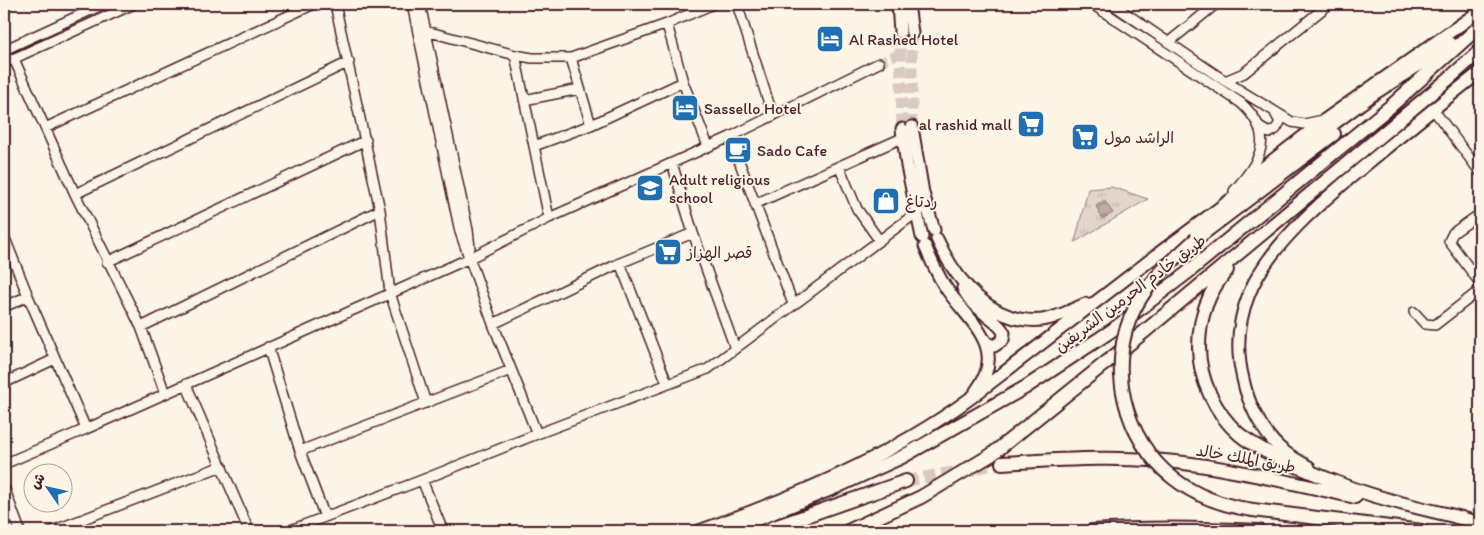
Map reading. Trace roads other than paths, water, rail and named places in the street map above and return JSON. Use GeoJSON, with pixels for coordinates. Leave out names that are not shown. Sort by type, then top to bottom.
{"type":"FeatureCollection","features":[{"type":"Feature","properties":{"kind":"highway"},"geometry":{"type":"LineString","coordinates":[[1422,531],[1253,510],[1218,503],[1195,493],[1173,478],[1150,454],[1128,414],[1121,375],[1122,347],[1133,311],[1141,296],[1163,269],[1196,240],[1480,26]]}},
{"type":"Feature","properties":{"kind":"highway"},"geometry":{"type":"LineString","coordinates":[[1160,253],[1373,94],[1480,26]]}},
{"type":"Feature","properties":{"kind":"highway","name":"طريق خادم الحرمين الشريفين"},"geometry":{"type":"LineString","coordinates":[[728,531],[836,487],[902,457],[1026,387],[1111,331],[1187,273],[1391,106],[1480,26]]}},
{"type":"Feature","properties":{"kind":"highway"},"geometry":{"type":"LineString","coordinates":[[848,531],[922,497],[991,455],[1144,332],[1480,51]]}},
{"type":"Feature","properties":{"kind":"highway"},"geometry":{"type":"LineString","coordinates":[[1446,81],[1480,60]]}},
{"type":"Feature","properties":{"kind":"highway"},"geometry":{"type":"LineString","coordinates":[[1278,220],[1218,281],[1207,301],[1202,317],[1199,336],[1201,371],[1208,391],[1219,410],[1239,434],[1286,461],[1365,493],[1462,518]]}},
{"type":"Feature","properties":{"kind":"highway","name":"طريق الملك خالد"},"geometry":{"type":"LineString","coordinates":[[1002,463],[1083,458],[1197,465],[1301,484],[1480,523]]}},
{"type":"Feature","properties":{"kind":"highway"},"geometry":{"type":"LineString","coordinates":[[764,531],[906,481]]}},
{"type":"Feature","properties":{"kind":"highway"},"geometry":{"type":"LineString","coordinates":[[1092,531],[1142,527],[1259,531]]}},
{"type":"Feature","properties":{"kind":"main road"},"geometry":{"type":"LineString","coordinates":[[898,4],[906,32],[908,4]]}},
{"type":"Feature","properties":{"kind":"main road"},"geometry":{"type":"LineString","coordinates":[[699,531],[760,509],[850,468],[919,433],[948,415],[1160,253],[1326,119],[1480,11]]}},
{"type":"Feature","properties":{"kind":"main road"},"geometry":{"type":"LineString","coordinates":[[1322,477],[1280,448],[1258,418],[1250,402],[1240,367],[1239,348],[1241,322],[1249,293],[1280,246],[1325,199],[1480,72]]}},
{"type":"Feature","properties":{"kind":"main road"},"geometry":{"type":"LineString","coordinates":[[905,131],[922,209],[924,242],[945,287],[978,327],[983,338],[988,361],[986,375],[972,397]]}},
{"type":"Feature","properties":{"kind":"main road"},"geometry":{"type":"LineString","coordinates":[[922,209],[954,268],[966,295],[984,314],[1000,326],[1004,333],[1003,340],[994,346],[987,343],[983,338]]}},
{"type":"Feature","properties":{"kind":"main road"},"geometry":{"type":"LineString","coordinates":[[954,268],[973,291],[991,308],[1021,319],[1044,320],[1055,317],[1101,297]]}},
{"type":"Feature","properties":{"kind":"street"},"geometry":{"type":"LineString","coordinates":[[4,50],[104,4]]}},
{"type":"Feature","properties":{"kind":"street"},"geometry":{"type":"LineString","coordinates":[[4,63],[134,4]]}},
{"type":"Feature","properties":{"kind":"street"},"geometry":{"type":"LineString","coordinates":[[45,128],[314,4]]}},
{"type":"Feature","properties":{"kind":"street"},"geometry":{"type":"LineString","coordinates":[[336,4],[380,210],[390,292],[426,403]]}},
{"type":"Feature","properties":{"kind":"street"},"geometry":{"type":"LineString","coordinates":[[412,4],[460,232],[493,324],[537,434]]}},
{"type":"Feature","properties":{"kind":"street"},"geometry":{"type":"LineString","coordinates":[[420,4],[468,230],[470,258]]}},
{"type":"Feature","properties":{"kind":"street"},"geometry":{"type":"LineString","coordinates":[[426,31],[532,58],[571,58],[667,24],[713,4]]}},
{"type":"Feature","properties":{"kind":"street"},"geometry":{"type":"LineString","coordinates":[[737,4],[773,116]]}},
{"type":"Feature","properties":{"kind":"street"},"geometry":{"type":"LineString","coordinates":[[1092,4],[1242,103],[1253,115],[1262,130],[1269,133],[1276,129],[1280,122],[1274,111]]}},
{"type":"Feature","properties":{"kind":"street"},"geometry":{"type":"LineString","coordinates":[[1169,42],[1216,4]]}},
{"type":"Feature","properties":{"kind":"street"},"geometry":{"type":"LineString","coordinates":[[1226,81],[1244,73],[1329,4]]}},
{"type":"Feature","properties":{"kind":"street"},"geometry":{"type":"LineString","coordinates":[[1117,5],[1226,81],[1292,122],[1304,124],[1326,119]]}},
{"type":"Feature","properties":{"kind":"street"},"geometry":{"type":"LineString","coordinates":[[667,24],[683,82],[708,146]]}},
{"type":"Feature","properties":{"kind":"street"},"geometry":{"type":"LineString","coordinates":[[515,54],[549,218]]}},
{"type":"Feature","properties":{"kind":"street"},"geometry":{"type":"LineString","coordinates":[[571,58],[591,125]]}},
{"type":"Feature","properties":{"kind":"street"},"geometry":{"type":"LineString","coordinates":[[14,59],[107,262],[141,327],[165,393]]}},
{"type":"Feature","properties":{"kind":"street"},"geometry":{"type":"LineString","coordinates":[[75,194],[349,62]]}},
{"type":"Feature","properties":{"kind":"street"},"geometry":{"type":"LineString","coordinates":[[4,464],[470,258],[549,218],[730,137],[879,63]]}},
{"type":"Feature","properties":{"kind":"street"},"geometry":{"type":"LineString","coordinates":[[534,146],[591,125],[683,82]]}},
{"type":"Feature","properties":{"kind":"street"},"geometry":{"type":"LineString","coordinates":[[524,100],[580,89]]}},
{"type":"Feature","properties":{"kind":"street"},"geometry":{"type":"LineString","coordinates":[[1434,109],[1480,172]]}},
{"type":"Feature","properties":{"kind":"street"},"geometry":{"type":"LineString","coordinates":[[1234,192],[1253,169],[1260,154],[1261,135],[1259,126]]}},
{"type":"Feature","properties":{"kind":"street"},"geometry":{"type":"LineString","coordinates":[[755,204],[839,166],[905,131]]}},
{"type":"Feature","properties":{"kind":"street"},"geometry":{"type":"LineString","coordinates":[[730,137],[793,304]]}},
{"type":"Feature","properties":{"kind":"street"},"geometry":{"type":"LineString","coordinates":[[107,262],[366,140]]}},
{"type":"Feature","properties":{"kind":"street"},"geometry":{"type":"LineString","coordinates":[[672,163],[693,232],[735,348]]}},
{"type":"Feature","properties":{"kind":"street"},"geometry":{"type":"LineString","coordinates":[[839,166],[857,209],[879,240]]}},
{"type":"Feature","properties":{"kind":"street"},"geometry":{"type":"LineString","coordinates":[[288,531],[708,368],[922,209]]}},
{"type":"Feature","properties":{"kind":"street"},"geometry":{"type":"LineString","coordinates":[[141,327],[380,210]]}},
{"type":"Feature","properties":{"kind":"street"},"geometry":{"type":"LineString","coordinates":[[1480,214],[1453,233],[1449,241],[1480,283]]}},
{"type":"Feature","properties":{"kind":"street"},"geometry":{"type":"LineString","coordinates":[[493,324],[620,263],[693,232]]}},
{"type":"Feature","properties":{"kind":"street"},"geometry":{"type":"LineString","coordinates":[[4,236],[86,429]]}},
{"type":"Feature","properties":{"kind":"street"},"geometry":{"type":"LineString","coordinates":[[620,263],[667,383]]}},
{"type":"Feature","properties":{"kind":"street"},"geometry":{"type":"LineString","coordinates":[[1414,312],[1425,324],[1435,325],[1480,290]]}},
{"type":"Feature","properties":{"kind":"street"},"geometry":{"type":"LineString","coordinates":[[4,307],[28,296]]}},
{"type":"Feature","properties":{"kind":"street"},"geometry":{"type":"LineString","coordinates":[[268,347],[300,451],[325,516]]}},
{"type":"Feature","properties":{"kind":"street"},"geometry":{"type":"LineString","coordinates":[[4,383],[55,359]]}},
{"type":"Feature","properties":{"kind":"street"},"geometry":{"type":"LineString","coordinates":[[300,451],[511,370]]}},
{"type":"Feature","properties":{"kind":"street"},"geometry":{"type":"LineString","coordinates":[[186,384],[249,531]]}},
{"type":"Feature","properties":{"kind":"street"},"geometry":{"type":"LineString","coordinates":[[52,531],[222,466]]}},
{"type":"Feature","properties":{"kind":"street"},"geometry":{"type":"LineString","coordinates":[[422,480],[442,531]]}},
{"type":"Feature","properties":{"kind":"street"},"geometry":{"type":"LineString","coordinates":[[4,487],[20,531]]}},
{"type":"Feature","properties":{"kind":"water"},"geometry":{"type":"Polygon","coordinates":[[[1104,200],[1113,213],[1102,219],[1096,206],[1104,200]]]}},
{"type":"Feature","properties":{"kind":"tunnel"},"geometry":{"type":"LineString","coordinates":[[900,32],[902,129]]}},
{"type":"Feature","properties":{"kind":"tunnel"},"geometry":{"type":"LineString","coordinates":[[912,33],[912,127]]}},
{"type":"Feature","properties":{"kind":"tunnel"},"geometry":{"type":"LineString","coordinates":[[879,63],[900,53]]}},
{"type":"Feature","properties":{"kind":"tunnel"},"geometry":{"type":"LineString","coordinates":[[906,481],[1002,463]]}},
{"type":"Feature","properties":{"kind":"place","name":"Al Rashed Hotel"},"geometry":{"type":"Point","coordinates":[830,39]}},
{"type":"Feature","properties":{"kind":"place","name":"Sassello Hotel"},"geometry":{"type":"Point","coordinates":[685,108]}},
{"type":"Feature","properties":{"kind":"place","name":"al rashid mall"},"geometry":{"type":"Point","coordinates":[1031,124]}},
{"type":"Feature","properties":{"kind":"place","name":"الراشد مول"},"geometry":{"type":"Point","coordinates":[1085,137]}},
{"type":"Feature","properties":{"kind":"place","name":"Sado Cafe"},"geometry":{"type":"Point","coordinates":[738,150]}},
{"type":"Feature","properties":{"kind":"place","name":"Adult religious school"},"geometry":{"type":"Point","coordinates":[650,188]}},
{"type":"Feature","properties":{"kind":"place","name":"ردتاغ"},"geometry":{"type":"Point","coordinates":[886,201]}},
{"type":"Feature","properties":{"kind":"place","name":"قصر الهزاز"},"geometry":{"type":"Point","coordinates":[668,252]}}]}
